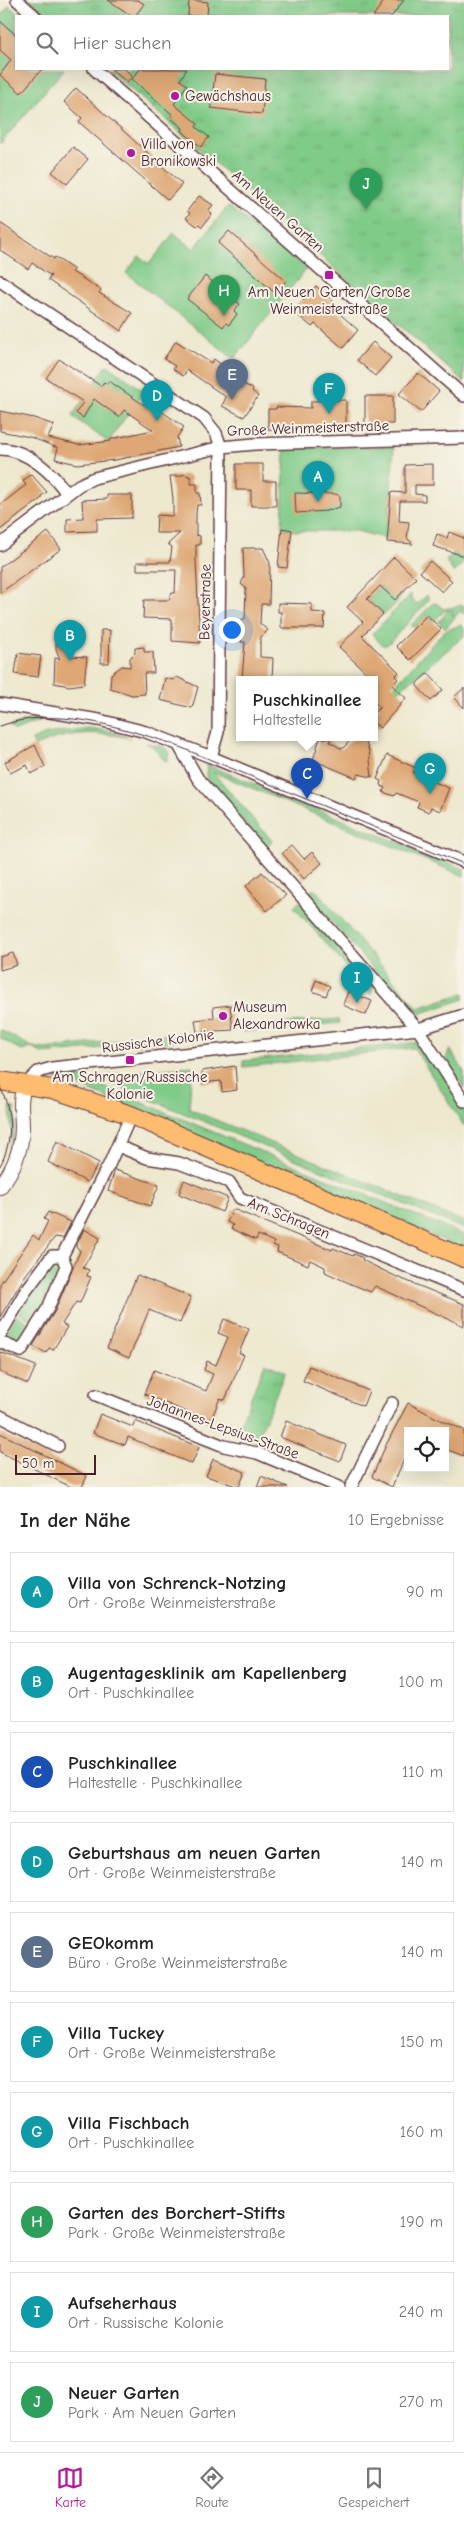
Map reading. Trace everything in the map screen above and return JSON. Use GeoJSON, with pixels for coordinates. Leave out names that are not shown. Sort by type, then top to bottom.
{"type":"FeatureCollection","features":[{"type":"Feature","properties":{"kind":"main road"},"geometry":{"type":"LineString","coordinates":[[0,1081],[56,1090],[131,1115],[464,1258]]}},
{"type":"Feature","properties":{"kind":"street"},"geometry":{"type":"LineString","coordinates":[[17,0],[34,15]]}},
{"type":"Feature","properties":{"kind":"street","name":"Am Neuen Garten"},"geometry":{"type":"LineString","coordinates":[[95,70],[308,256],[464,396]]}},
{"type":"Feature","properties":{"kind":"street","name":"Große Weinmeisterstraße"},"geometry":{"type":"LineString","coordinates":[[0,280],[204,418],[216,433],[221,447],[255,444],[464,438]]}},
{"type":"Feature","properties":{"kind":"street"},"geometry":{"type":"LineString","coordinates":[[0,545],[66,494],[94,478],[221,447]]}},
{"type":"Feature","properties":{"kind":"street","name":"Beyerstraße"},"geometry":{"type":"LineString","coordinates":[[211,757],[218,732],[221,447]]}},
{"type":"Feature","properties":{"kind":"street"},"geometry":{"type":"LineString","coordinates":[[0,449],[18,453],[32,460],[58,481],[66,494]]}},
{"type":"Feature","properties":{"kind":"street"},"geometry":{"type":"LineString","coordinates":[[0,704],[119,724],[178,744],[464,862]]}},
{"type":"Feature","properties":{"kind":"street"},"geometry":{"type":"LineString","coordinates":[[178,744],[198,779],[418,1029],[464,1101]]}},
{"type":"Feature","properties":{"kind":"street","name":"Russische Kolonie"},"geometry":{"type":"LineString","coordinates":[[26,1084],[38,1072],[52,1068],[418,1029],[464,1015]]}},
{"type":"Feature","properties":{"kind":"street"},"geometry":{"type":"LineString","coordinates":[[0,1187],[14,1165],[20,1146],[22,1128],[20,1100],[26,1084]]}},
{"type":"Feature","properties":{"kind":"street"},"geometry":{"type":"LineString","coordinates":[[0,1342],[21,1351],[48,1308],[66,1266],[62,1256],[118,1146],[131,1115]]}},
{"type":"Feature","properties":{"kind":"street","name":"Am Schragen"},"geometry":{"type":"LineString","coordinates":[[118,1146],[148,1158],[179,1163],[229,1182],[240,1198],[464,1290]]}},
{"type":"Feature","properties":{"kind":"street"},"geometry":{"type":"LineString","coordinates":[[0,1335],[25,1292],[52,1256],[62,1256]]}},
{"type":"Feature","properties":{"kind":"street","name":"Johannes-Lepsius-Straße"},"geometry":{"type":"LineString","coordinates":[[96,1395],[224,1446],[257,1453],[339,1487]]}},
{"type":"Feature","properties":{"kind":"street"},"geometry":{"type":"LineString","coordinates":[[351,1487],[392,1403]]}},
{"type":"Feature","properties":{"kind":"street"},"geometry":{"type":"LineString","coordinates":[[0,1416],[58,1446]]}},
{"type":"Feature","properties":{"kind":"green space"},"geometry":{"type":"Polygon","coordinates":[[[30,0],[464,0],[464,382],[109,70],[449,70],[449,15],[47,15],[30,0]]]}},
{"type":"Feature","properties":{"kind":"green space"},"geometry":{"type":"Polygon","coordinates":[[[9,6],[20,15],[15,15],[15,70],[63,70],[0,144],[0,17],[9,6]]]}},
{"type":"Feature","properties":{"kind":"green space"},"geometry":{"type":"Polygon","coordinates":[[[228,206],[307,268],[234,359],[126,273],[139,256],[149,264],[174,233],[194,249],[228,206]]]}},
{"type":"Feature","properties":{"kind":"green space"},"geometry":{"type":"Polygon","coordinates":[[[107,365],[144,391],[108,442],[72,416],[107,365]]]}},
{"type":"Feature","properties":{"kind":"green space"},"geometry":{"type":"Polygon","coordinates":[[[394,447],[387,539],[357,531],[296,531],[282,528],[285,448],[394,447]]]}},
{"type":"Feature","properties":{"kind":"green space"},"geometry":{"type":"Polygon","coordinates":[[[453,553],[464,558],[464,562],[454,573],[446,561],[453,553]]]}},
{"type":"Feature","properties":{"kind":"green space"},"geometry":{"type":"Polygon","coordinates":[[[380,586],[395,600],[402,593],[398,602],[384,615],[367,599],[380,586]]]}},
{"type":"Feature","properties":{"kind":"green space"},"geometry":{"type":"Polygon","coordinates":[[[411,594],[411,599],[417,604],[427,595],[429,600],[387,645],[382,645],[372,634],[411,594]]]}},
{"type":"Feature","properties":{"kind":"green space"},"geometry":{"type":"Polygon","coordinates":[[[436,603],[443,609],[464,605],[464,614],[460,611],[455,617],[449,610],[443,612],[434,621],[427,615],[415,627],[410,626],[432,604],[436,603]]]}},
{"type":"Feature","properties":{"kind":"green space"},"geometry":{"type":"Polygon","coordinates":[[[449,610],[453,611],[452,615],[455,617],[446,628],[438,622],[449,610]]]}},
{"type":"Feature","properties":{"kind":"green space"},"geometry":{"type":"Polygon","coordinates":[[[461,625],[464,628],[464,636],[383,704],[378,704],[444,631],[461,625]]]}},
{"type":"Feature","properties":{"kind":"green space"},"geometry":{"type":"Polygon","coordinates":[[[31,720],[43,720],[15,731],[9,726],[31,720]]]}},
{"type":"Feature","properties":{"kind":"green space"},"geometry":{"type":"Polygon","coordinates":[[[88,728],[110,731],[130,738],[104,734],[82,734],[60,737],[35,746],[32,740],[47,734],[88,728]]]}},
{"type":"Feature","properties":{"kind":"green space"},"geometry":{"type":"Polygon","coordinates":[[[146,743],[163,747],[169,751],[168,760],[165,761],[152,746],[146,743]]]}},
{"type":"Feature","properties":{"kind":"green space"},"geometry":{"type":"Polygon","coordinates":[[[207,765],[464,869],[464,876],[213,772],[272,841],[266,847],[208,781],[206,776],[207,765]]]}},
{"type":"Feature","properties":{"kind":"green space"},"geometry":{"type":"Polygon","coordinates":[[[314,888],[418,1008],[464,993],[464,999],[416,1015],[411,1013],[308,894],[314,888]]]}},
{"type":"Feature","properties":{"kind":"green space"},"geometry":{"type":"Polygon","coordinates":[[[300,901],[375,986],[371,995],[294,907],[300,901]]]}},
{"type":"Feature","properties":{"kind":"green space"},"geometry":{"type":"Polygon","coordinates":[[[339,1019],[340,1023],[243,1032],[242,1027],[339,1019]]]}},
{"type":"Feature","properties":{"kind":"green space"},"geometry":{"type":"Polygon","coordinates":[[[0,1030],[32,1047],[22,1051],[0,1038],[0,1030]]]}},
{"type":"Feature","properties":{"kind":"green space"},"geometry":{"type":"Polygon","coordinates":[[[181,1033],[182,1040],[42,1054],[32,1047],[44,1049],[181,1033]]]}},
{"type":"Feature","properties":{"kind":"green space"},"geometry":{"type":"Polygon","coordinates":[[[421,1042],[464,1109],[464,1126],[414,1048],[243,1067],[243,1061],[421,1042]]]}},
{"type":"Feature","properties":{"kind":"green space"},"geometry":{"type":"Polygon","coordinates":[[[450,1049],[464,1072],[464,1088],[446,1059],[450,1049]]]}},
{"type":"Feature","properties":{"kind":"green space"},"geometry":{"type":"Polygon","coordinates":[[[192,1066],[189,1109],[464,1222],[464,1229],[96,1077],[192,1066]]]}},
{"type":"Feature","properties":{"kind":"green space"},"geometry":{"type":"Polygon","coordinates":[[[75,1075],[464,1235],[464,1249],[77,1085],[55,1079],[56,1076],[75,1075]]]}},
{"type":"Feature","properties":{"kind":"green space"},"geometry":{"type":"Polygon","coordinates":[[[10,1107],[15,1108],[14,1135],[8,1161],[0,1178],[12,1137],[10,1107]]]}},
{"type":"Feature","properties":{"kind":"green space"},"geometry":{"type":"Polygon","coordinates":[[[54,1259],[58,1259],[62,1266],[34,1322],[18,1312],[54,1259]]]}},
{"type":"Feature","properties":{"kind":"green space"},"geometry":{"type":"Polygon","coordinates":[[[16,1315],[32,1324],[23,1339],[17,1340],[11,1337],[8,1331],[16,1315]]]}},
{"type":"Feature","properties":{"kind":"green space"},"geometry":{"type":"Polygon","coordinates":[[[265,1363],[285,1372],[257,1440],[237,1432],[265,1363]]]}},
{"type":"Feature","properties":{"kind":"building"},"geometry":{"type":"Polygon","coordinates":[[[108,0],[138,0],[144,4],[136,15],[130,15],[108,0]]]}},
{"type":"Feature","properties":{"kind":"building"},"geometry":{"type":"Polygon","coordinates":[[[189,0],[208,2],[207,15],[188,15],[189,0]]]}},
{"type":"Feature","properties":{"kind":"building"},"geometry":{"type":"Polygon","coordinates":[[[385,0],[404,0],[393,15],[374,15],[385,0]]]}},
{"type":"Feature","properties":{"kind":"building"},"geometry":{"type":"Polygon","coordinates":[[[0,21],[15,34],[15,70],[41,70],[21,93],[0,75],[11,60],[0,50],[0,21]]]}},
{"type":"Feature","properties":{"kind":"building"},"geometry":{"type":"Polygon","coordinates":[[[112,70],[126,70],[132,76],[127,82],[112,70]]]}},
{"type":"Feature","properties":{"kind":"building"},"geometry":{"type":"Polygon","coordinates":[[[139,70],[186,70],[180,80],[187,85],[174,104],[198,124],[196,127],[209,137],[201,147],[182,131],[183,128],[171,118],[173,115],[132,79],[139,70]]]}},
{"type":"Feature","properties":{"kind":"building"},"geometry":{"type":"Polygon","coordinates":[[[215,74],[265,79],[262,114],[211,108],[215,74]]]}},
{"type":"Feature","properties":{"kind":"building"},"geometry":{"type":"Polygon","coordinates":[[[76,88],[182,184],[168,200],[79,122],[82,118],[64,102],[76,88]]]}},
{"type":"Feature","properties":{"kind":"building"},"geometry":{"type":"Polygon","coordinates":[[[73,147],[88,159],[67,184],[52,172],[73,147]]]}},
{"type":"Feature","properties":{"kind":"building"},"geometry":{"type":"Polygon","coordinates":[[[199,196],[213,205],[208,211],[212,214],[202,227],[199,224],[197,226],[186,218],[190,213],[187,211],[199,196]]]}},
{"type":"Feature","properties":{"kind":"building"},"geometry":{"type":"Polygon","coordinates":[[[0,223],[54,259],[55,257],[74,270],[72,272],[101,290],[99,293],[132,313],[121,331],[48,280],[51,276],[32,263],[28,269],[0,250],[0,223]]]}},
{"type":"Feature","properties":{"kind":"building"},"geometry":{"type":"Polygon","coordinates":[[[229,231],[286,281],[275,293],[218,243],[229,231]]]}},
{"type":"Feature","properties":{"kind":"building"},"geometry":{"type":"Polygon","coordinates":[[[205,276],[240,304],[234,311],[237,314],[229,325],[226,323],[223,327],[187,299],[205,276]]]}},
{"type":"Feature","properties":{"kind":"building"},"geometry":{"type":"Polygon","coordinates":[[[316,286],[335,303],[332,307],[358,330],[343,348],[315,324],[312,327],[293,311],[316,286]]]}},
{"type":"Feature","properties":{"kind":"building"},"geometry":{"type":"Polygon","coordinates":[[[176,341],[211,363],[214,359],[230,371],[227,375],[253,389],[252,391],[258,396],[244,417],[222,406],[226,397],[187,370],[183,376],[173,369],[175,366],[164,359],[176,341]]]}},
{"type":"Feature","properties":{"kind":"building"},"geometry":{"type":"Polygon","coordinates":[[[373,342],[391,358],[375,376],[357,360],[373,342]]]}},
{"type":"Feature","properties":{"kind":"building"},"geometry":{"type":"Polygon","coordinates":[[[59,359],[101,386],[104,382],[107,384],[109,381],[144,405],[147,401],[184,427],[177,437],[179,447],[115,460],[77,464],[55,459],[58,448],[30,437],[0,431],[0,411],[34,418],[54,425],[48,438],[79,445],[111,441],[111,439],[153,430],[124,410],[119,417],[94,399],[83,418],[76,413],[83,402],[46,378],[59,359]]]}},
{"type":"Feature","properties":{"kind":"building"},"geometry":{"type":"Polygon","coordinates":[[[418,373],[439,391],[421,412],[399,394],[418,373]]]}},
{"type":"Feature","properties":{"kind":"building"},"geometry":{"type":"Polygon","coordinates":[[[365,396],[393,396],[393,424],[365,424],[365,396]]]}},
{"type":"Feature","properties":{"kind":"building"},"geometry":{"type":"Polygon","coordinates":[[[346,400],[346,427],[298,428],[288,429],[288,431],[268,429],[268,409],[276,409],[276,407],[311,408],[311,401],[346,400]]]}},
{"type":"Feature","properties":{"kind":"building"},"geometry":{"type":"Polygon","coordinates":[[[236,464],[263,464],[263,481],[276,481],[276,506],[251,506],[251,490],[236,490],[236,464]]]}},
{"type":"Feature","properties":{"kind":"building"},"geometry":{"type":"Polygon","coordinates":[[[433,464],[433,485],[415,485],[415,494],[425,495],[425,501],[400,501],[399,521],[409,522],[407,538],[413,544],[387,542],[391,492],[405,493],[405,465],[433,464]]]}},
{"type":"Feature","properties":{"kind":"building"},"geometry":{"type":"Polygon","coordinates":[[[31,474],[47,492],[41,496],[42,498],[0,530],[0,505],[26,485],[23,481],[31,474]]]}},
{"type":"Feature","properties":{"kind":"building"},"geometry":{"type":"Polygon","coordinates":[[[184,474],[191,477],[191,484],[197,484],[197,493],[200,493],[201,505],[197,505],[196,535],[200,536],[200,545],[196,545],[196,561],[200,643],[172,641],[172,619],[143,618],[144,600],[169,600],[172,593],[175,593],[176,570],[137,570],[137,562],[170,562],[172,547],[168,544],[180,533],[156,533],[157,515],[173,516],[170,476],[184,474]]]}},
{"type":"Feature","properties":{"kind":"building"},"geometry":{"type":"Polygon","coordinates":[[[295,493],[336,494],[340,496],[340,507],[326,511],[296,513],[295,493]]]}},
{"type":"Feature","properties":{"kind":"building"},"geometry":{"type":"Polygon","coordinates":[[[107,495],[132,495],[132,518],[97,519],[97,531],[67,532],[67,519],[83,518],[82,500],[107,499],[107,495]]]}},
{"type":"Feature","properties":{"kind":"building"},"geometry":{"type":"Polygon","coordinates":[[[282,528],[292,530],[287,568],[278,567],[282,528]]]}},
{"type":"Feature","properties":{"kind":"building"},"geometry":{"type":"Polygon","coordinates":[[[48,532],[61,549],[0,593],[0,567],[48,532]]]}},
{"type":"Feature","properties":{"kind":"building"},"geometry":{"type":"Polygon","coordinates":[[[449,532],[464,538],[464,556],[433,546],[437,534],[447,538],[449,532]]]}},
{"type":"Feature","properties":{"kind":"building"},"geometry":{"type":"Polygon","coordinates":[[[243,548],[263,548],[270,563],[269,604],[261,604],[260,624],[268,630],[260,638],[260,657],[273,658],[272,676],[242,676],[245,642],[241,642],[241,633],[242,619],[245,619],[246,588],[241,584],[244,577],[243,548]]]}},
{"type":"Feature","properties":{"kind":"building"},"geometry":{"type":"Polygon","coordinates":[[[394,557],[416,578],[395,600],[380,586],[367,599],[383,614],[362,636],[399,672],[395,676],[398,679],[392,685],[406,698],[380,728],[378,726],[378,709],[380,707],[378,705],[378,676],[370,676],[339,647],[363,622],[347,607],[394,557]]]}},
{"type":"Feature","properties":{"kind":"building"},"geometry":{"type":"Polygon","coordinates":[[[430,561],[452,581],[442,592],[420,572],[430,561]]]}},
{"type":"Feature","properties":{"kind":"building"},"geometry":{"type":"Polygon","coordinates":[[[278,603],[312,604],[312,612],[325,613],[324,628],[281,628],[281,612],[278,612],[278,603]]]}},
{"type":"Feature","properties":{"kind":"building"},"geometry":{"type":"Polygon","coordinates":[[[427,615],[441,629],[410,660],[396,646],[427,615]]]}},
{"type":"Feature","properties":{"kind":"building"},"geometry":{"type":"Polygon","coordinates":[[[101,630],[110,630],[109,663],[101,663],[101,630]]]}},
{"type":"Feature","properties":{"kind":"building"},"geometry":{"type":"Polygon","coordinates":[[[61,633],[75,636],[75,645],[70,656],[87,657],[84,684],[69,686],[54,683],[55,658],[60,659],[56,649],[56,635],[61,633]]]}},
{"type":"Feature","properties":{"kind":"building"},"geometry":{"type":"Polygon","coordinates":[[[144,647],[144,652],[153,652],[154,673],[144,673],[145,694],[132,695],[110,688],[111,674],[122,666],[130,667],[130,658],[135,653],[135,648],[144,647]]]}},
{"type":"Feature","properties":{"kind":"building"},"geometry":{"type":"Polygon","coordinates":[[[18,653],[41,656],[38,677],[15,674],[18,653]]]}},
{"type":"Feature","properties":{"kind":"building"},"geometry":{"type":"Polygon","coordinates":[[[428,673],[443,690],[431,701],[417,686],[417,683],[428,673]]]}},
{"type":"Feature","properties":{"kind":"building"},"geometry":{"type":"Polygon","coordinates":[[[177,677],[198,687],[192,708],[160,700],[165,678],[173,680],[177,677]]]}},
{"type":"Feature","properties":{"kind":"building"},"geometry":{"type":"Polygon","coordinates":[[[464,688],[464,708],[454,697],[464,688]]]}},
{"type":"Feature","properties":{"kind":"building"},"geometry":{"type":"Polygon","coordinates":[[[319,741],[330,741],[342,749],[350,741],[364,741],[369,751],[372,777],[358,774],[356,778],[313,760],[319,741]]]}},
{"type":"Feature","properties":{"kind":"building"},"geometry":{"type":"Polygon","coordinates":[[[35,745],[45,767],[31,774],[27,765],[10,773],[5,762],[35,745]]]}},
{"type":"Feature","properties":{"kind":"building"},"geometry":{"type":"Polygon","coordinates":[[[387,755],[416,768],[413,773],[449,788],[440,811],[431,807],[429,812],[417,807],[419,802],[396,793],[394,796],[383,792],[385,788],[380,785],[381,781],[377,779],[387,755]]]}},
{"type":"Feature","properties":{"kind":"building"},"geometry":{"type":"Polygon","coordinates":[[[292,845],[304,859],[312,852],[322,863],[304,879],[282,853],[292,845]]]}},
{"type":"Feature","properties":{"kind":"building"},"geometry":{"type":"Polygon","coordinates":[[[262,872],[286,895],[267,911],[246,886],[262,872]]]}},
{"type":"Feature","properties":{"kind":"building"},"geometry":{"type":"Polygon","coordinates":[[[13,953],[17,965],[0,970],[0,957],[13,953]]]}},
{"type":"Feature","properties":{"kind":"building"},"geometry":{"type":"Polygon","coordinates":[[[316,980],[330,986],[326,996],[312,991],[316,980]]]}},
{"type":"Feature","properties":{"kind":"building"},"geometry":{"type":"Polygon","coordinates":[[[348,991],[372,1001],[366,1015],[343,1005],[348,991]]]}},
{"type":"Feature","properties":{"kind":"building","name":"Museum Alexandrowka"},"geometry":{"type":"Polygon","coordinates":[[[230,1005],[233,1030],[197,1032],[195,1020],[214,1018],[213,1007],[230,1005]]]}},
{"type":"Feature","properties":{"kind":"building"},"geometry":{"type":"Polygon","coordinates":[[[235,1066],[237,1090],[222,1092],[221,1081],[202,1083],[202,1071],[235,1066]]]}},
{"type":"Feature","properties":{"kind":"building"},"geometry":{"type":"Polygon","coordinates":[[[57,1141],[99,1163],[87,1182],[48,1162],[57,1141]]]}},
{"type":"Feature","properties":{"kind":"building"},"geometry":{"type":"Polygon","coordinates":[[[115,1170],[159,1185],[150,1206],[108,1191],[115,1170]]]}},
{"type":"Feature","properties":{"kind":"building"},"geometry":{"type":"Polygon","coordinates":[[[184,1180],[228,1198],[222,1212],[179,1194],[184,1180]]]}},
{"type":"Feature","properties":{"kind":"building"},"geometry":{"type":"Polygon","coordinates":[[[233,1209],[332,1250],[333,1248],[353,1256],[354,1254],[363,1258],[362,1260],[397,1277],[464,1304],[464,1326],[375,1286],[371,1292],[351,1284],[325,1272],[325,1267],[310,1260],[308,1265],[277,1252],[278,1247],[273,1245],[274,1242],[258,1235],[256,1240],[231,1229],[233,1225],[227,1222],[233,1209]]]}},
{"type":"Feature","properties":{"kind":"building"},"geometry":{"type":"Polygon","coordinates":[[[48,1212],[71,1222],[63,1238],[55,1237],[25,1276],[0,1317],[0,1284],[33,1235],[39,1240],[48,1221],[44,1219],[48,1212]]]}},
{"type":"Feature","properties":{"kind":"building"},"geometry":{"type":"Polygon","coordinates":[[[84,1229],[100,1238],[83,1268],[89,1270],[87,1276],[91,1277],[80,1303],[76,1302],[62,1324],[67,1327],[53,1350],[49,1348],[46,1353],[33,1346],[55,1311],[80,1251],[76,1246],[84,1229]]]}},
{"type":"Feature","properties":{"kind":"building"},"geometry":{"type":"Polygon","coordinates":[[[137,1275],[191,1297],[180,1323],[149,1310],[129,1358],[107,1348],[137,1275]]]}},
{"type":"Feature","properties":{"kind":"building"},"geometry":{"type":"Polygon","coordinates":[[[224,1319],[249,1329],[239,1353],[244,1355],[225,1400],[220,1398],[210,1422],[144,1394],[154,1370],[206,1391],[213,1374],[204,1370],[207,1361],[216,1365],[228,1337],[218,1333],[224,1319]]]}},
{"type":"Feature","properties":{"kind":"building"},"geometry":{"type":"Polygon","coordinates":[[[0,1352],[36,1366],[28,1384],[0,1372],[0,1352]]]}},
{"type":"Feature","properties":{"kind":"building"},"geometry":{"type":"Polygon","coordinates":[[[309,1366],[369,1391],[363,1406],[303,1381],[309,1366]]]}},
{"type":"Feature","properties":{"kind":"building"},"geometry":{"type":"Polygon","coordinates":[[[408,1403],[464,1430],[464,1456],[449,1450],[449,1427],[404,1427],[404,1459],[392,1487],[372,1477],[408,1403]]]}},
{"type":"Feature","properties":{"kind":"building"},"geometry":{"type":"Polygon","coordinates":[[[100,1414],[133,1427],[135,1421],[199,1447],[192,1464],[128,1437],[125,1445],[93,1433],[100,1414]]]}},
{"type":"Feature","properties":{"kind":"building"},"geometry":{"type":"Polygon","coordinates":[[[286,1421],[346,1445],[340,1461],[280,1437],[286,1421]]]}},
{"type":"Feature","properties":{"kind":"building"},"geometry":{"type":"Polygon","coordinates":[[[0,1433],[87,1476],[82,1487],[71,1487],[0,1452],[0,1433]]]}},
{"type":"Feature","properties":{"kind":"building"},"geometry":{"type":"Polygon","coordinates":[[[213,1459],[245,1472],[239,1487],[206,1476],[213,1459]]]}},
{"type":"Feature","properties":{"kind":"building"},"geometry":{"type":"Polygon","coordinates":[[[261,1476],[288,1487],[257,1487],[261,1476]]]}},
{"type":"Feature","properties":{"kind":"tram line"},"geometry":{"type":"LineString","coordinates":[[0,726],[21,720],[64,718],[129,730],[170,743],[464,864]]}},
{"type":"Feature","properties":{"kind":"tram line"},"geometry":{"type":"LineString","coordinates":[[0,1087],[7,1107],[10,1127],[7,1147],[0,1166]]}},
{"type":"Feature","properties":{"kind":"place","name":"Gewächshaus"},"geometry":{"type":"Point","coordinates":[175,96]}},
{"type":"Feature","properties":{"kind":"place","name":"Villa von Bronikowski"},"geometry":{"type":"Point","coordinates":[131,153]}},
{"type":"Feature","properties":{"kind":"place","name":"Neuer Garten"},"geometry":{"type":"Point","coordinates":[366,209]}},
{"type":"Feature","properties":{"kind":"place","name":"Am Neuen Garten/Große Weinmeisterstraße"},"geometry":{"type":"Point","coordinates":[329,275]}},
{"type":"Feature","properties":{"kind":"place","name":"Garten des Borchert-Stifts"},"geometry":{"type":"Point","coordinates":[224,316]}},
{"type":"Feature","properties":{"kind":"place","name":"GEOkomm"},"geometry":{"type":"Point","coordinates":[232,400]}},
{"type":"Feature","properties":{"kind":"place","name":"Villa Tuckey"},"geometry":{"type":"Point","coordinates":[329,414]}},
{"type":"Feature","properties":{"kind":"place","name":"Geburtshaus am neuen Garten"},"geometry":{"type":"Point","coordinates":[157,421]}},
{"type":"Feature","properties":{"kind":"place","name":"Villa von Schrenck-Notzing"},"geometry":{"type":"Point","coordinates":[318,502]}},
{"type":"Feature","properties":{"kind":"place","name":"Augentagesklinik am Kapellenberg"},"geometry":{"type":"Point","coordinates":[70,661]}},
{"type":"Feature","properties":{"kind":"place","name":"Villa Fischbach"},"geometry":{"type":"Point","coordinates":[430,794]}},
{"type":"Feature","properties":{"kind":"place","name":"Puschkinallee"},"geometry":{"type":"Point","coordinates":[307,799]}},
{"type":"Feature","properties":{"kind":"place","name":"Aufseherhaus"},"geometry":{"type":"Point","coordinates":[357,1003]}},
{"type":"Feature","properties":{"kind":"place","name":"Museum Alexandrowka"},"geometry":{"type":"Point","coordinates":[223,1016]}},
{"type":"Feature","properties":{"kind":"place","name":"Am Schragen/Russische Kolonie"},"geometry":{"type":"Point","coordinates":[130,1060]}}]}
